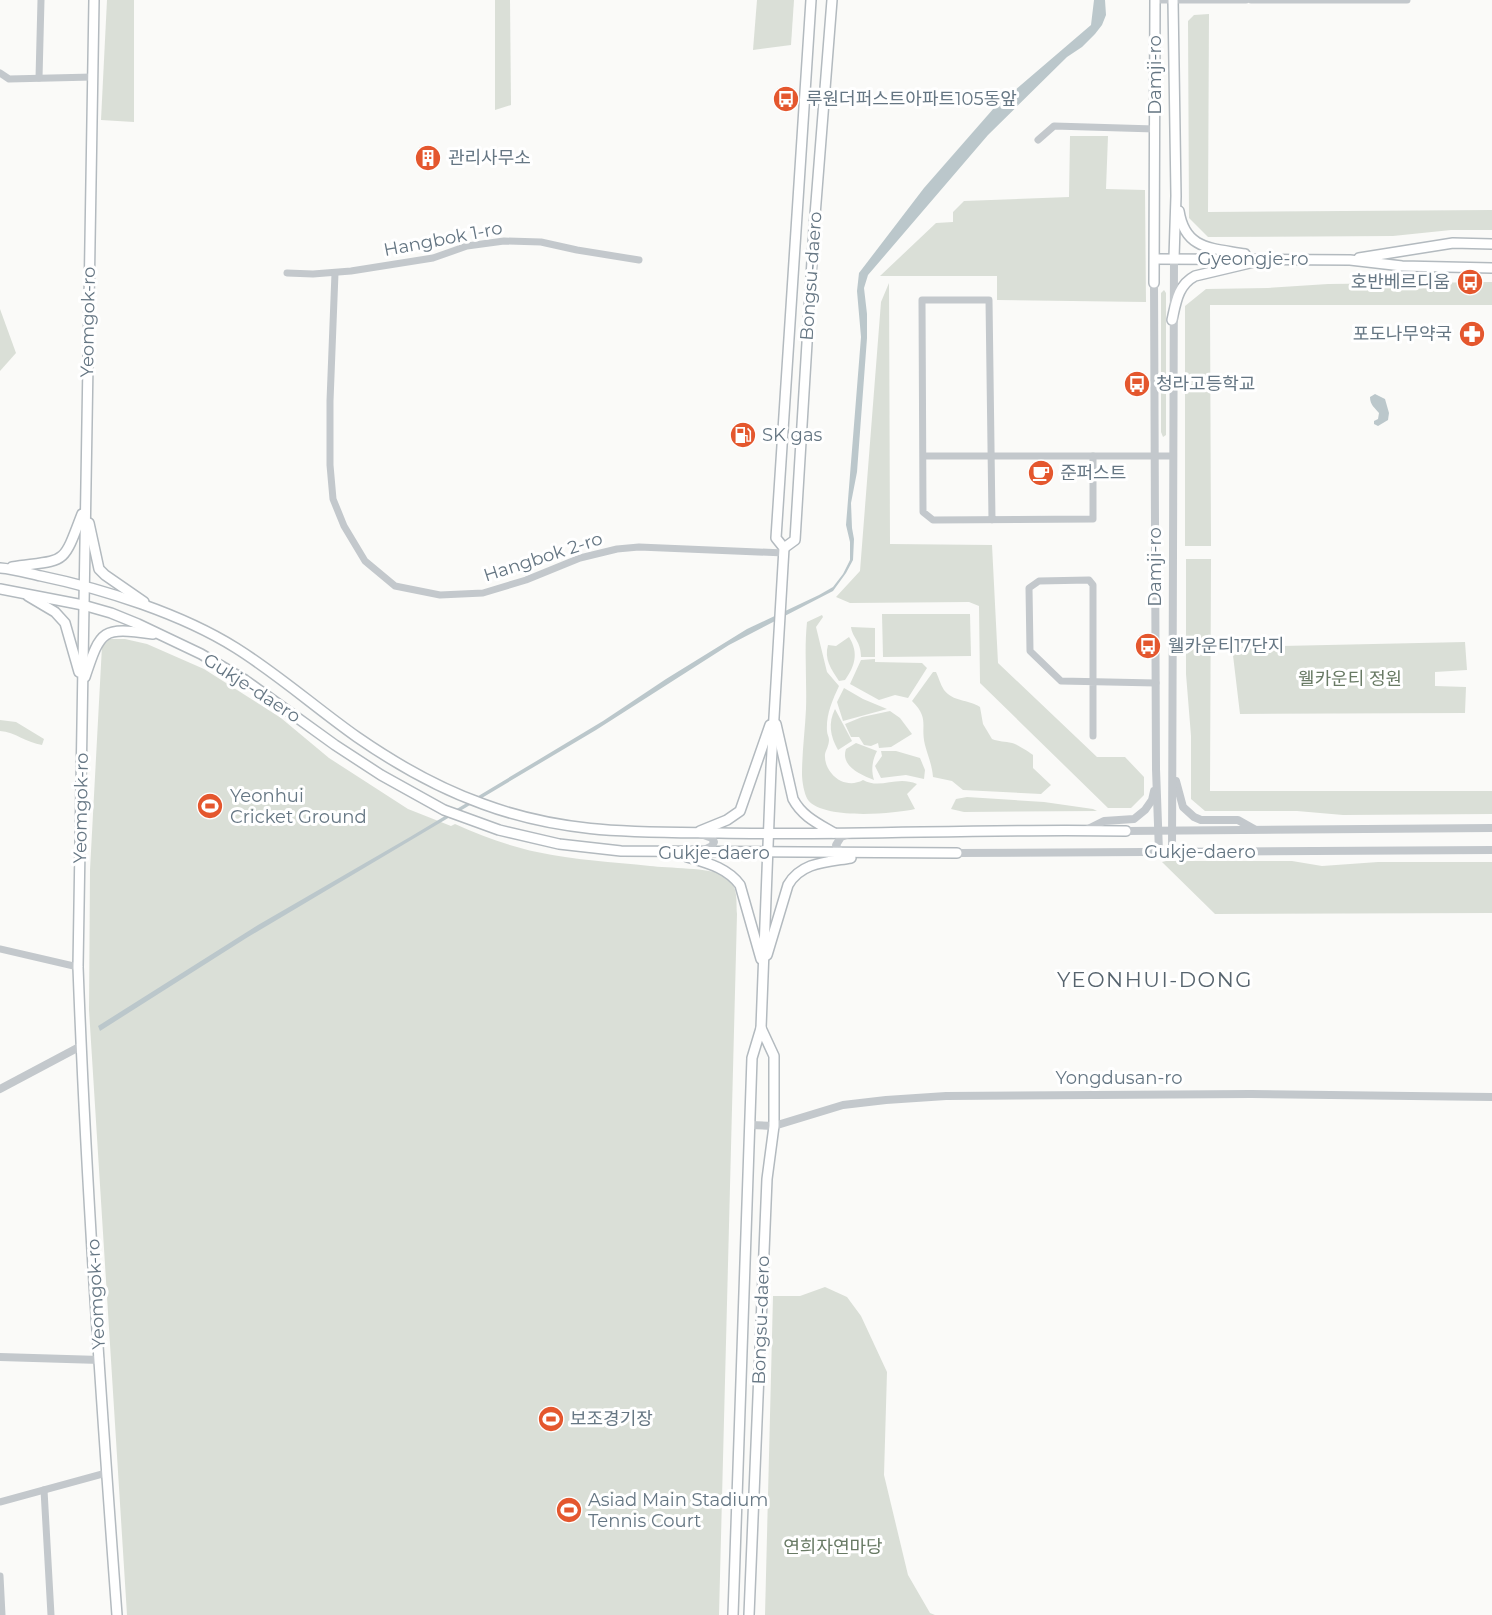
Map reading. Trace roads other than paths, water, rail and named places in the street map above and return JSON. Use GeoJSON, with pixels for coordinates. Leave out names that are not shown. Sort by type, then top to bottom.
{"type":"FeatureCollection","features":[{"type":"Feature","properties":{"kind":"main road","name":"Yeomgok-ro"},"geometry":{"type":"LineString","coordinates":[[94,0],[78,967],[106,1473],[117,1615]]}},
{"type":"Feature","properties":{"kind":"main road","name":"Bongsu-daero"},"geometry":{"type":"LineString","coordinates":[[733,1615],[752,1058],[761,1028],[768,834],[784,551],[776,538],[812,0]]}},
{"type":"Feature","properties":{"kind":"main road","name":"Bongsu-daero"},"geometry":{"type":"LineString","coordinates":[[784,551],[795,540],[814,228],[832,0]]}},
{"type":"Feature","properties":{"kind":"main road","name":"Damji-ro"},"geometry":{"type":"LineString","coordinates":[[1154,283],[1155,0]]}},
{"type":"Feature","properties":{"kind":"main road"},"geometry":{"type":"LineString","coordinates":[[1173,0],[1176,196],[1174,258]]}},
{"type":"Feature","properties":{"kind":"main road"},"geometry":{"type":"LineString","coordinates":[[1176,196],[1181,225],[1185,233],[1195,242],[1268,258]]}},
{"type":"Feature","properties":{"kind":"main road","name":"Gyeongje-ro"},"geometry":{"type":"LineString","coordinates":[[1350,260],[1453,243],[1492,244]]}},
{"type":"Feature","properties":{"kind":"main road"},"geometry":{"type":"LineString","coordinates":[[1172,320],[1180,290],[1188,280],[1195,276],[1268,258]]}},
{"type":"Feature","properties":{"kind":"main road","name":"Gyeongje-ro"},"geometry":{"type":"LineString","coordinates":[[1155,259],[1350,260],[1402,266],[1492,268]]}},
{"type":"Feature","properties":{"kind":"main road"},"geometry":{"type":"LineString","coordinates":[[3,568],[48,564],[62,557],[69,549],[85,506]]}},
{"type":"Feature","properties":{"kind":"main road"},"geometry":{"type":"LineString","coordinates":[[85,506],[99,569],[154,609]]}},
{"type":"Feature","properties":{"kind":"main road","name":"Gukje-daero"},"geometry":{"type":"LineString","coordinates":[[3,568],[83,586],[154,609],[236,648],[357,736],[404,767],[444,788],[501,810],[550,823],[631,833],[849,834],[1126,831]]}},
{"type":"Feature","properties":{"kind":"main road","name":"Gukje-daero"},"geometry":{"type":"LineString","coordinates":[[0,589],[21,591],[83,605],[125,618],[162,636],[232,671],[350,755],[423,799],[453,814],[483,825],[538,840],[621,852],[957,853]]}},
{"type":"Feature","properties":{"kind":"main road"},"geometry":{"type":"LineString","coordinates":[[21,591],[55,612],[65,623],[82,685]]}},
{"type":"Feature","properties":{"kind":"main road"},"geometry":{"type":"LineString","coordinates":[[82,685],[97,642],[107,633],[121,630],[162,636]]}},
{"type":"Feature","properties":{"kind":"main road"},"geometry":{"type":"LineString","coordinates":[[696,833],[727,820],[740,811],[774,714]]}},
{"type":"Feature","properties":{"kind":"main road"},"geometry":{"type":"LineString","coordinates":[[774,714],[793,799],[802,813],[836,834]]}},
{"type":"Feature","properties":{"kind":"main road"},"geometry":{"type":"LineString","coordinates":[[670,852],[726,870],[734,877],[740,885],[764,968]]}},
{"type":"Feature","properties":{"kind":"main road"},"geometry":{"type":"LineString","coordinates":[[764,968],[788,885],[793,876],[810,866],[874,854]]}},
{"type":"Feature","properties":{"kind":"main road","name":"Bongsu-daero"},"geometry":{"type":"LineString","coordinates":[[749,1615],[767,1179],[774,1126],[774,1056],[761,1028]]}},
{"type":"Feature","properties":{"kind":"street"},"geometry":{"type":"LineString","coordinates":[[39,78],[41,0]]}},
{"type":"Feature","properties":{"kind":"street"},"geometry":{"type":"LineString","coordinates":[[1155,0],[1246,0]]}},
{"type":"Feature","properties":{"kind":"street"},"geometry":{"type":"LineString","coordinates":[[1251,0],[1407,0]]}},
{"type":"Feature","properties":{"kind":"street"},"geometry":{"type":"LineString","coordinates":[[0,73],[9,80],[93,77]]}},
{"type":"Feature","properties":{"kind":"street"},"geometry":{"type":"LineString","coordinates":[[1038,140],[1054,126],[1155,129]]}},
{"type":"Feature","properties":{"kind":"street","name":"Hangbok 1-ro"},"geometry":{"type":"LineString","coordinates":[[287,273],[335,273],[433,258],[467,246],[504,240],[541,242],[639,260]]}},
{"type":"Feature","properties":{"kind":"street"},"geometry":{"type":"LineString","coordinates":[[1172,852],[1174,258]]}},
{"type":"Feature","properties":{"kind":"street","name":"Hangbok 2-ro"},"geometry":{"type":"LineString","coordinates":[[335,273],[330,401],[330,465],[333,499],[344,526],[365,561],[395,586],[440,595],[483,593],[580,558],[618,549],[639,547],[784,551]]}},
{"type":"Feature","properties":{"kind":"street","name":"Damji-ro"},"geometry":{"type":"LineString","coordinates":[[1154,283],[1156,769],[1159,852]]}},
{"type":"Feature","properties":{"kind":"street"},"geometry":{"type":"LineString","coordinates":[[992,520],[989,300],[922,300],[923,512],[926,516],[933,520],[992,520],[1093,519],[1093,456]]}},
{"type":"Feature","properties":{"kind":"street"},"geometry":{"type":"LineString","coordinates":[[924,456],[1172,456]]}},
{"type":"Feature","properties":{"kind":"street"},"geometry":{"type":"LineString","coordinates":[[1093,736],[1094,682],[1093,585],[1089,580],[1039,581],[1029,588],[1030,651],[1061,681],[1094,682],[1156,683]]}},
{"type":"Feature","properties":{"kind":"street"},"geometry":{"type":"LineString","coordinates":[[1156,769],[1165,792],[1168,791],[1173,771]]}},
{"type":"Feature","properties":{"kind":"street"},"geometry":{"type":"LineString","coordinates":[[1086,830],[1104,821],[1125,821],[1140,814],[1152,800],[1156,769]]}},
{"type":"Feature","properties":{"kind":"street"},"geometry":{"type":"LineString","coordinates":[[1173,771],[1183,807],[1187,812],[1201,820],[1238,820],[1257,830]]}},
{"type":"Feature","properties":{"kind":"street","name":"Gukje-daero"},"geometry":{"type":"LineString","coordinates":[[1126,831],[1492,828]]}},
{"type":"Feature","properties":{"kind":"street"},"geometry":{"type":"LineString","coordinates":[[693,852],[708,849],[714,842],[712,838],[696,833]]}},
{"type":"Feature","properties":{"kind":"street"},"geometry":{"type":"LineString","coordinates":[[846,854],[839,851],[836,845],[841,837],[849,834]]}},
{"type":"Feature","properties":{"kind":"street","name":"Gukje-daero"},"geometry":{"type":"LineString","coordinates":[[957,853],[1492,850]]}},
{"type":"Feature","properties":{"kind":"street"},"geometry":{"type":"LineString","coordinates":[[0,949],[78,967]]}},
{"type":"Feature","properties":{"kind":"street"},"geometry":{"type":"LineString","coordinates":[[0,1089],[81,1046]]}},
{"type":"Feature","properties":{"kind":"street","name":"Yongdusan-ro"},"geometry":{"type":"LineString","coordinates":[[750,1125],[774,1126],[843,1105],[946,1096],[1251,1094],[1492,1097]]}},
{"type":"Feature","properties":{"kind":"street"},"geometry":{"type":"LineString","coordinates":[[0,1357],[100,1360]]}},
{"type":"Feature","properties":{"kind":"street"},"geometry":{"type":"LineString","coordinates":[[0,1503],[106,1473]]}},
{"type":"Feature","properties":{"kind":"street"},"geometry":{"type":"LineString","coordinates":[[44,1490],[51,1615]]}},
{"type":"Feature","properties":{"kind":"street"},"geometry":{"type":"LineString","coordinates":[[0,1576],[2,1615]]}},
{"type":"Feature","properties":{"kind":"place","name":"루원더퍼스트아파트105동앞"},"geometry":{"type":"Point","coordinates":[786,99]}},
{"type":"Feature","properties":{"kind":"place","name":"관리사무소"},"geometry":{"type":"Point","coordinates":[428,158]}},
{"type":"Feature","properties":{"kind":"place","name":"호반베르디움"},"geometry":{"type":"Point","coordinates":[1470,282]}},
{"type":"Feature","properties":{"kind":"place","name":"포도나무약국"},"geometry":{"type":"Point","coordinates":[1472,334]}},
{"type":"Feature","properties":{"kind":"place","name":"청라고등학교"},"geometry":{"type":"Point","coordinates":[1137,384]}},
{"type":"Feature","properties":{"kind":"place","name":"SK gas"},"geometry":{"type":"Point","coordinates":[743,435]}},
{"type":"Feature","properties":{"kind":"place","name":"준퍼스트"},"geometry":{"type":"Point","coordinates":[1041,473]}},
{"type":"Feature","properties":{"kind":"place","name":"웰카운티17단지"},"geometry":{"type":"Point","coordinates":[1148,646]}},
{"type":"Feature","properties":{"kind":"place","name":"Yeonhui Cricket Ground"},"geometry":{"type":"Point","coordinates":[210,806]}},
{"type":"Feature","properties":{"kind":"place","name":"보조경기장"},"geometry":{"type":"Point","coordinates":[551,1419]}},
{"type":"Feature","properties":{"kind":"place","name":"Asiad Main Stadium Tennis Court"},"geometry":{"type":"Point","coordinates":[569,1510]}},
{"type":"Feature","properties":{"kind":"district","name":"YEONHUI-DONG"},"geometry":{"type":"Point","coordinates":[1155,979]}},
{"type":"Feature","properties":{"kind":"park label","name":"웰카운티 정원"},"geometry":{"type":"Point","coordinates":[1350,679]}},
{"type":"Feature","properties":{"kind":"park label","name":"연희자연마당"},"geometry":{"type":"Point","coordinates":[833,1547]}}]}
